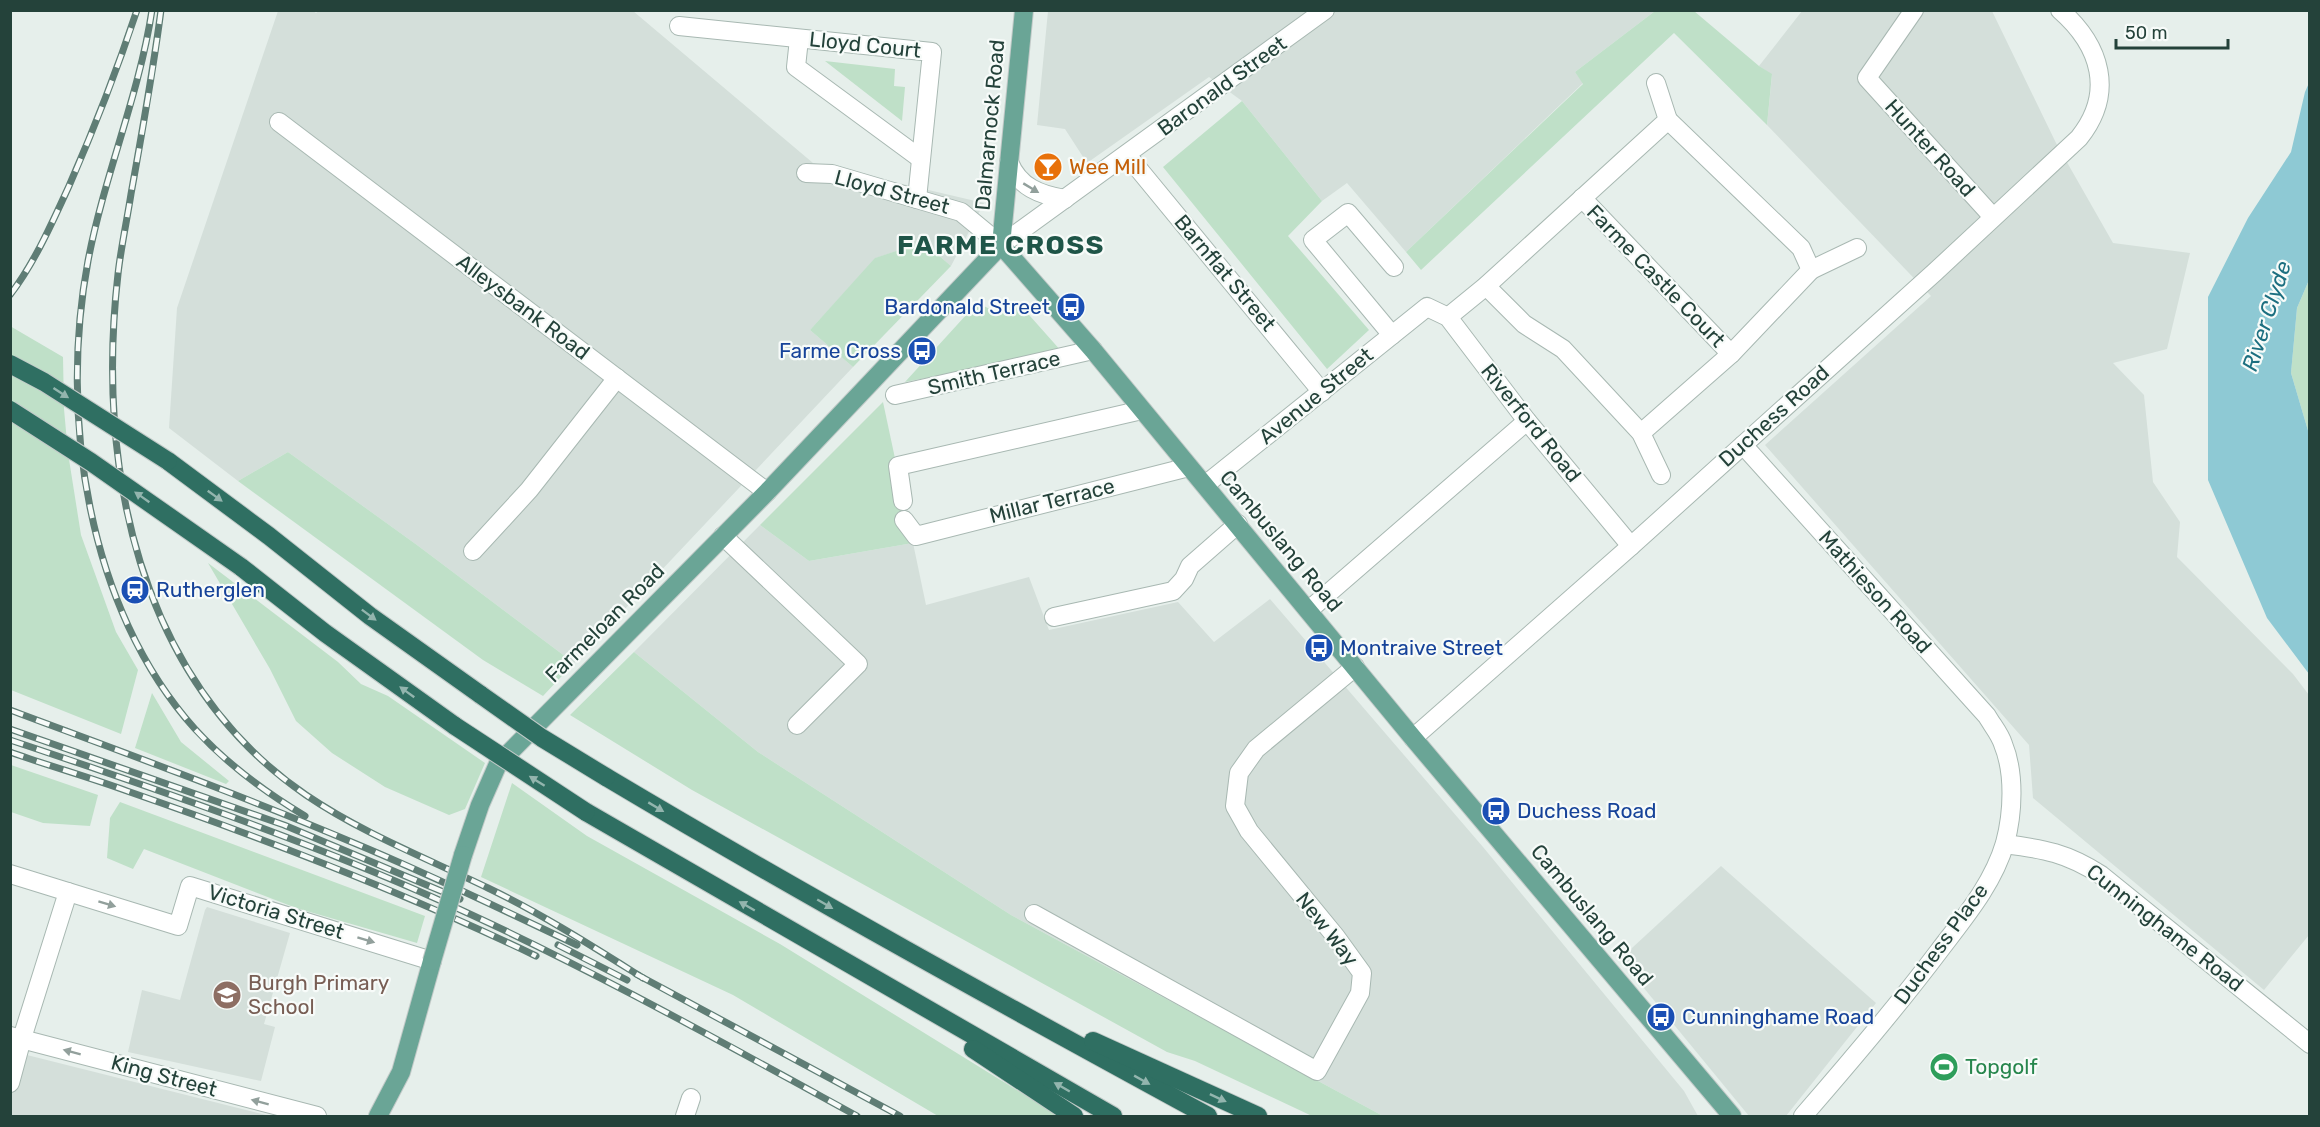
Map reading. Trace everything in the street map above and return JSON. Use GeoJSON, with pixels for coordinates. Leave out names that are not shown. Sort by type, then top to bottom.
{"type":"FeatureCollection","features":[{"type":"Feature","properties":{"kind":"highway"},"geometry":{"type":"LineString","coordinates":[[10,364],[44,382],[168,461],[269,536],[370,616],[542,738],[711,839],[955,978],[1208,1116]]}},
{"type":"Feature","properties":{"kind":"highway"},"geometry":{"type":"LineString","coordinates":[[10,410],[91,462],[241,567],[325,633],[455,726],[586,812],[1113,1116]]}},
{"type":"Feature","properties":{"kind":"highway"},"geometry":{"type":"LineString","coordinates":[[846,963],[1074,1116]]}},
{"type":"Feature","properties":{"kind":"highway"},"geometry":{"type":"LineString","coordinates":[[955,978],[1258,1116]]}},
{"type":"Feature","properties":{"kind":"main road","name":"Dalmarnock Road"},"geometry":{"type":"LineString","coordinates":[[1001,245],[1024,10]]}},
{"type":"Feature","properties":{"kind":"main road","name":"Cambuslang Road"},"geometry":{"type":"LineString","coordinates":[[1001,245],[1093,350],[1290,591],[1309,610],[1413,738],[1732,1116]]}},
{"type":"Feature","properties":{"kind":"main road","name":"Farmeloan Road"},"geometry":{"type":"LineString","coordinates":[[378,1116],[401,1072],[463,855],[480,805],[498,764],[767,492],[1001,245]]}},
{"type":"Feature","properties":{"kind":"street","name":"Baronald Street"},"geometry":{"type":"LineString","coordinates":[[1001,245],[1326,10]]}},
{"type":"Feature","properties":{"kind":"street","name":"Hunter Road"},"geometry":{"type":"LineString","coordinates":[[1914,10],[1867,78],[1993,217]]}},
{"type":"Feature","properties":{"kind":"street","name":"Duchess Road"},"geometry":{"type":"LineString","coordinates":[[1413,738],[1631,546],[2079,138],[2097,105],[2099,74],[2089,42],[2060,10]]}},
{"type":"Feature","properties":{"kind":"street","name":"Lloyd Court"},"geometry":{"type":"LineString","coordinates":[[679,26],[932,52],[916,199]]}},
{"type":"Feature","properties":{"kind":"street","name":"Lloyd Court"},"geometry":{"type":"LineString","coordinates":[[799,39],[796,66],[921,159]]}},
{"type":"Feature","properties":{"kind":"street"},"geometry":{"type":"LineString","coordinates":[[1656,83],[1668,120],[1802,248],[1811,270]]}},
{"type":"Feature","properties":{"kind":"street","name":"Farme Castle Court"},"geometry":{"type":"LineString","coordinates":[[1448,317],[1486,286],[1668,120]]}},
{"type":"Feature","properties":{"kind":"street","name":"Alleysbank Road"},"geometry":{"type":"LineString","coordinates":[[279,122],[767,492]]}},
{"type":"Feature","properties":{"kind":"street","name":"Barnflat Street"},"geometry":{"type":"LineString","coordinates":[[1127,155],[1322,392]]}},
{"type":"Feature","properties":{"kind":"street"},"geometry":{"type":"LineString","coordinates":[[1009,162],[1017,178],[1030,189],[1050,197],[1065,199]]}},
{"type":"Feature","properties":{"kind":"street","name":"Lloyd Street"},"geometry":{"type":"LineString","coordinates":[[806,173],[832,174],[961,212],[1001,245]]}},
{"type":"Feature","properties":{"kind":"street","name":"Farme Castle Court"},"geometry":{"type":"LineString","coordinates":[[1582,198],[1731,354]]}},
{"type":"Feature","properties":{"kind":"street"},"geometry":{"type":"LineString","coordinates":[[1392,335],[1313,240],[1348,213],[1394,267]]}},
{"type":"Feature","properties":{"kind":"street","name":"Farme Castle Court"},"geometry":{"type":"LineString","coordinates":[[1641,433],[1731,354],[1811,270],[1857,248]]}},
{"type":"Feature","properties":{"kind":"street"},"geometry":{"type":"LineString","coordinates":[[1486,286],[1524,324],[1563,349],[1641,433],[1661,475]]}},
{"type":"Feature","properties":{"kind":"street","name":"Avenue Street"},"geometry":{"type":"LineString","coordinates":[[1205,485],[1427,307]]}},
{"type":"Feature","properties":{"kind":"street","name":"Riverford Road"},"geometry":{"type":"LineString","coordinates":[[1427,307],[1448,317],[1527,421],[1631,546]]}},
{"type":"Feature","properties":{"kind":"street","name":"Smith Terrace"},"geometry":{"type":"LineString","coordinates":[[895,395],[1093,350]]}},
{"type":"Feature","properties":{"kind":"street"},"geometry":{"type":"LineString","coordinates":[[473,551],[529,490],[617,378]]}},
{"type":"Feature","properties":{"kind":"street"},"geometry":{"type":"LineString","coordinates":[[903,501],[898,466],[1142,410]]}},
{"type":"Feature","properties":{"kind":"street"},"geometry":{"type":"LineString","coordinates":[[1309,610],[1527,421]]}},
{"type":"Feature","properties":{"kind":"street","name":"Mathieson Road"},"geometry":{"type":"LineString","coordinates":[[1743,445],[1987,716],[2003,743]]}},
{"type":"Feature","properties":{"kind":"street","name":"Millar Terrace"},"geometry":{"type":"LineString","coordinates":[[904,520],[916,536],[1189,467]]}},
{"type":"Feature","properties":{"kind":"street"},"geometry":{"type":"LineString","coordinates":[[1054,617],[1173,591],[1184,579],[1190,566],[1238,525]]}},
{"type":"Feature","properties":{"kind":"street"},"geometry":{"type":"LineString","coordinates":[[723,536],[858,664],[797,725]]}},
{"type":"Feature","properties":{"kind":"street","name":"New Way"},"geometry":{"type":"LineString","coordinates":[[1034,915],[1317,1071],[1360,993],[1362,973],[1336,937],[1249,831],[1235,806],[1239,773],[1256,749],[1355,667]]}},
{"type":"Feature","properties":{"kind":"street","name":"Duchess Place"},"geometry":{"type":"LineString","coordinates":[[1803,1116],[1865,1044],[1981,894],[2005,844],[2009,824],[2010,766],[2003,743]]}},
{"type":"Feature","properties":{"kind":"street","name":"Cunninghame Road"},"geometry":{"type":"LineString","coordinates":[[2005,844],[2069,856],[2101,874],[2310,1044]]}},
{"type":"Feature","properties":{"kind":"street","name":"Victoria Street"},"geometry":{"type":"LineString","coordinates":[[10,874],[178,926],[190,886],[432,960]]}},
{"type":"Feature","properties":{"kind":"street"},"geometry":{"type":"LineString","coordinates":[[10,1083],[16,1037],[68,892]]}},
{"type":"Feature","properties":{"kind":"street","name":"King Street"},"geometry":{"type":"LineString","coordinates":[[16,1037],[317,1116]]}},
{"type":"Feature","properties":{"kind":"street"},"geometry":{"type":"LineString","coordinates":[[686,1116],[692,1098]]}},
{"type":"Feature","properties":{"kind":"shaded area"},"geometry":{"type":"Polygon","coordinates":[[[320,10],[633,11],[813,163],[984,203],[951,266],[923,242],[876,258],[810,330],[853,367],[574,663],[288,452],[238,481],[169,428],[177,308],[278,11],[313,11],[316,13],[320,10]]]}},
{"type":"Feature","properties":{"kind":"shaded area"},"geometry":{"type":"Polygon","coordinates":[[[1048,11],[1655,11],[1575,72],[1583,83],[1406,252],[1347,183],[1322,201],[1242,101],[1209,77],[1087,163],[1065,129],[1037,125],[1048,11]]]}},
{"type":"Feature","properties":{"kind":"shaded area"},"geometry":{"type":"Polygon","coordinates":[[[1802,11],[1992,11],[2056,143],[2113,243],[2190,253],[2167,349],[2113,363],[2144,395],[2153,482],[2180,522],[2177,557],[2293,674],[2309,695],[2309,935],[2264,990],[2033,798],[2029,745],[1765,445],[1931,296],[1767,125],[1772,75],[1759,66],[1802,11]]]}},
{"type":"Feature","properties":{"kind":"shaded area"},"geometry":{"type":"Polygon","coordinates":[[[760,525],[809,561],[913,543],[926,605],[1029,577],[1049,630],[1178,602],[1214,642],[1270,599],[1483,847],[1684,1091],[1698,1116],[1383,1116],[1011,915],[758,752],[634,652],[760,525]]]}},
{"type":"Feature","properties":{"kind":"shaded area"},"geometry":{"type":"Polygon","coordinates":[[[1721,866],[1876,1003],[1786,1116],[1749,1116],[1620,959],[1721,866]]]}},
{"type":"Feature","properties":{"kind":"shaded area","name":"Burgh Primary School"},"geometry":{"type":"Polygon","coordinates":[[[207,907],[290,933],[264,1024],[275,1027],[261,1081],[128,1052],[142,990],[180,1000],[207,907]]]}},
{"type":"Feature","properties":{"kind":"shaded area"},"geometry":{"type":"Polygon","coordinates":[[[11,1051],[270,1116],[11,1116],[11,1051]]]}},
{"type":"Feature","properties":{"kind":"green space"},"geometry":{"type":"Polygon","coordinates":[[[1655,11],[1694,11],[1759,66],[1772,74],[1767,125],[1674,33],[1421,270],[1406,252],[1583,84],[1575,72],[1655,11]]]}},
{"type":"Feature","properties":{"kind":"green space"},"geometry":{"type":"Polygon","coordinates":[[[825,61],[895,69],[894,86],[905,87],[902,121],[825,61]]]}},
{"type":"Feature","properties":{"kind":"green space"},"geometry":{"type":"Polygon","coordinates":[[[1242,101],[1322,201],[1288,236],[1369,330],[1327,369],[1163,167],[1242,101]]]}},
{"type":"Feature","properties":{"kind":"green space"},"geometry":{"type":"Polygon","coordinates":[[[923,242],[951,266],[853,367],[810,330],[875,258],[923,242]]]}},
{"type":"Feature","properties":{"kind":"green space"},"geometry":{"type":"Polygon","coordinates":[[[2309,280],[2309,434],[2291,373],[2297,308],[2309,280]]]}},
{"type":"Feature","properties":{"kind":"green space"},"geometry":{"type":"Polygon","coordinates":[[[977,303],[999,313],[1022,307],[1062,352],[905,382],[977,303]]]}},
{"type":"Feature","properties":{"kind":"green space"},"geometry":{"type":"Polygon","coordinates":[[[10,326],[63,357],[68,453],[81,535],[116,632],[138,670],[121,734],[11,690],[10,326]]]}},
{"type":"Feature","properties":{"kind":"green space"},"geometry":{"type":"Polygon","coordinates":[[[883,402],[913,543],[809,561],[760,525],[883,402]]]}},
{"type":"Feature","properties":{"kind":"green space"},"geometry":{"type":"Polygon","coordinates":[[[288,452],[574,663],[543,696],[483,660],[238,481],[288,452]]]}},
{"type":"Feature","properties":{"kind":"green space"},"geometry":{"type":"Polygon","coordinates":[[[208,563],[338,662],[361,684],[388,696],[485,763],[465,809],[449,815],[385,787],[332,753],[296,721],[270,669],[208,563]]]}},
{"type":"Feature","properties":{"kind":"green space"},"geometry":{"type":"Polygon","coordinates":[[[634,652],[758,752],[1011,915],[1383,1116],[1312,1116],[1195,1061],[1167,1052],[692,790],[570,715],[634,652]]]}},
{"type":"Feature","properties":{"kind":"green space"},"geometry":{"type":"Polygon","coordinates":[[[152,693],[181,742],[229,781],[226,784],[135,748],[152,693]]]}},
{"type":"Feature","properties":{"kind":"green space"},"geometry":{"type":"Polygon","coordinates":[[[11,765],[98,795],[90,826],[43,823],[11,812],[11,765]]]}},
{"type":"Feature","properties":{"kind":"green space"},"geometry":{"type":"Polygon","coordinates":[[[512,783],[587,836],[780,944],[1059,1116],[938,1116],[733,995],[481,877],[512,783]]]}},
{"type":"Feature","properties":{"kind":"green space"},"geometry":{"type":"Polygon","coordinates":[[[120,802],[425,916],[417,943],[296,908],[144,849],[133,869],[107,858],[110,818],[120,802]]]}},
{"type":"Feature","properties":{"kind":"water","name":"River Clyde"},"geometry":{"type":"Polygon","coordinates":[[[2309,83],[2309,280],[2297,308],[2291,373],[2309,434],[2309,674],[2267,618],[2208,480],[2208,297],[2248,218],[2291,152],[2309,83]]]}},
{"type":"Feature","properties":{"kind":"railway"},"geometry":{"type":"LineString","coordinates":[[10,295],[35,256],[69,186],[105,99],[137,10]]}},
{"type":"Feature","properties":{"kind":"railway"},"geometry":{"type":"LineString","coordinates":[[152,10],[139,74],[95,229],[80,320],[77,382],[81,445],[90,508],[106,569],[129,627],[158,681],[195,729],[233,766],[305,816]]}},
{"type":"Feature","properties":{"kind":"railway"},"geometry":{"type":"LineString","coordinates":[[161,10],[119,264],[113,346],[114,420],[123,492],[140,563],[166,630],[202,692],[248,747],[306,795],[372,833],[528,909],[643,978]]}},
{"type":"Feature","properties":{"kind":"railway"},"geometry":{"type":"LineString","coordinates":[[10,710],[311,825],[438,880],[577,945]]}},
{"type":"Feature","properties":{"kind":"railway"},"geometry":{"type":"LineString","coordinates":[[10,729],[284,825],[460,899]]}},
{"type":"Feature","properties":{"kind":"railway"},"geometry":{"type":"LineString","coordinates":[[10,740],[172,795],[280,835],[439,900],[598,977],[857,1116]]}},
{"type":"Feature","properties":{"kind":"railway"},"geometry":{"type":"LineString","coordinates":[[10,752],[113,786],[282,847],[385,888],[536,956]]}},
{"type":"Feature","properties":{"kind":"railway"},"geometry":{"type":"LineString","coordinates":[[558,945],[627,980]]}},
{"type":"Feature","properties":{"kind":"railway"},"geometry":{"type":"LineString","coordinates":[[636,974],[900,1116]]}},
{"type":"Feature","properties":{"kind":"place","name":"Wee Mill"},"geometry":{"type":"Point","coordinates":[1048,167]}},
{"type":"Feature","properties":{"kind":"place","name":"Bardonald Street"},"geometry":{"type":"Point","coordinates":[1071,307]}},
{"type":"Feature","properties":{"kind":"place","name":"Farme Cross"},"geometry":{"type":"Point","coordinates":[922,351]}},
{"type":"Feature","properties":{"kind":"place","name":"Rutherglen"},"geometry":{"type":"Point","coordinates":[135,590]}},
{"type":"Feature","properties":{"kind":"place","name":"Montraive Street"},"geometry":{"type":"Point","coordinates":[1319,648]}},
{"type":"Feature","properties":{"kind":"place","name":"Duchess Road"},"geometry":{"type":"Point","coordinates":[1496,811]}},
{"type":"Feature","properties":{"kind":"place","name":"Burgh Primary School"},"geometry":{"type":"Point","coordinates":[227,995]}},
{"type":"Feature","properties":{"kind":"place","name":"Cunninghame Road"},"geometry":{"type":"Point","coordinates":[1661,1017]}},
{"type":"Feature","properties":{"kind":"place","name":"Topgolf"},"geometry":{"type":"Point","coordinates":[1944,1067]}},
{"type":"Feature","properties":{"kind":"district","name":"FARME CROSS"},"geometry":{"type":"Point","coordinates":[1001,245]}}]}
